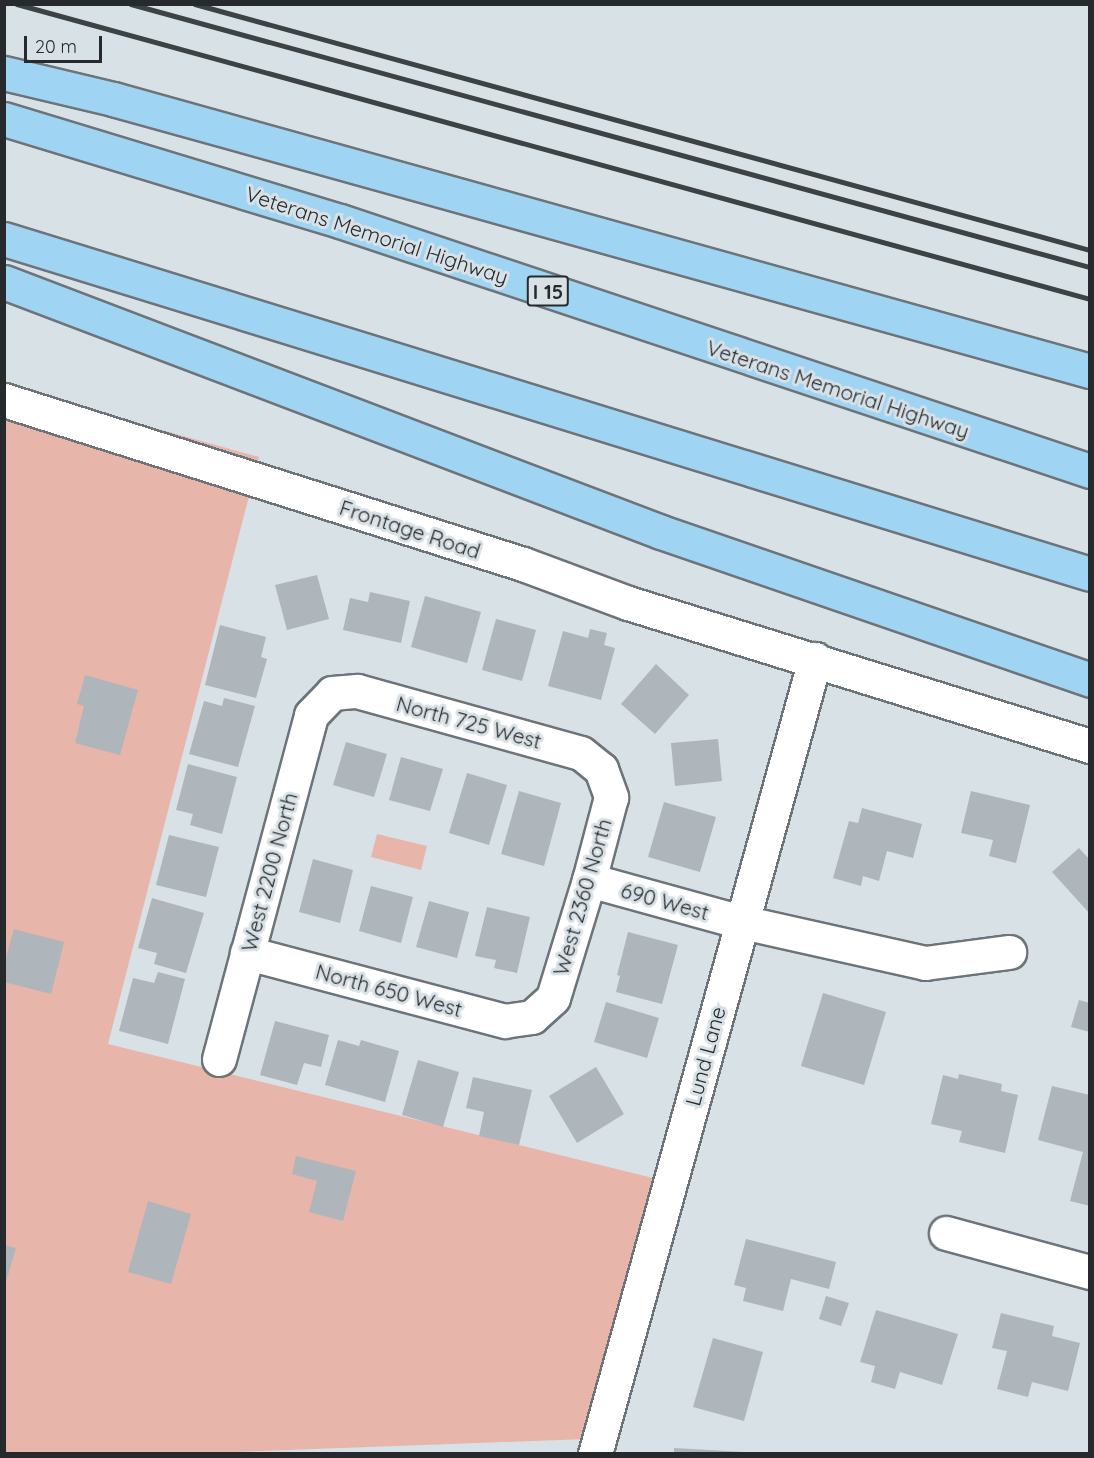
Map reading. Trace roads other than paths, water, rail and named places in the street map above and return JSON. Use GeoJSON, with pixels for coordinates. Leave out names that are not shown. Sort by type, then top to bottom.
{"type":"FeatureCollection","features":[{"type":"Feature","properties":{"kind":"highway"},"geometry":{"type":"LineString","coordinates":[[4,73],[113,99],[1089,370]]}},
{"type":"Feature","properties":{"kind":"highway","name":"Veterans Memorial Highway"},"geometry":{"type":"LineString","coordinates":[[4,119],[340,221],[1089,471]]}},
{"type":"Feature","properties":{"kind":"highway"},"geometry":{"type":"LineString","coordinates":[[4,239],[1089,574]]}},
{"type":"Feature","properties":{"kind":"highway"},"geometry":{"type":"LineString","coordinates":[[4,282],[661,532],[1089,680]]}},
{"type":"Feature","properties":{"kind":"street","name":"Frontage Road"},"geometry":{"type":"LineString","coordinates":[[4,400],[523,564],[628,603],[815,659],[886,685],[1089,746]]}},
{"type":"Feature","properties":{"kind":"street","name":"Lund Lane"},"geometry":{"type":"LineString","coordinates":[[596,1454],[815,659]]}},
{"type":"Feature","properties":{"kind":"street","name":"North 725 West"},"geometry":{"type":"LineString","coordinates":[[332,693],[357,691],[581,753],[601,769]]}},
{"type":"Feature","properties":{"kind":"street","name":"West 2200 North"},"geometry":{"type":"LineString","coordinates":[[219,1059],[311,715],[332,693]]}},
{"type":"Feature","properties":{"kind":"street","name":"West 2360 North"},"geometry":{"type":"LineString","coordinates":[[532,1017],[553,998],[589,880],[611,797],[601,769]]}},
{"type":"Feature","properties":{"kind":"street","name":"690 West"},"geometry":{"type":"LineString","coordinates":[[589,880],[742,922],[924,963],[1009,952]]}},
{"type":"Feature","properties":{"kind":"street","name":"North 650 West"},"geometry":{"type":"LineString","coordinates":[[247,952],[505,1021],[532,1017]]}},
{"type":"Feature","properties":{"kind":"street"},"geometry":{"type":"LineString","coordinates":[[945,1233],[1089,1272]]}},
{"type":"Feature","properties":{"kind":"railway"},"geometry":{"type":"LineString","coordinates":[[17,4],[1090,299]]}},
{"type":"Feature","properties":{"kind":"railway"},"geometry":{"type":"LineString","coordinates":[[131,4],[1090,267]]}},
{"type":"Feature","properties":{"kind":"railway"},"geometry":{"type":"LineString","coordinates":[[195,4],[1090,250]]}}]}
